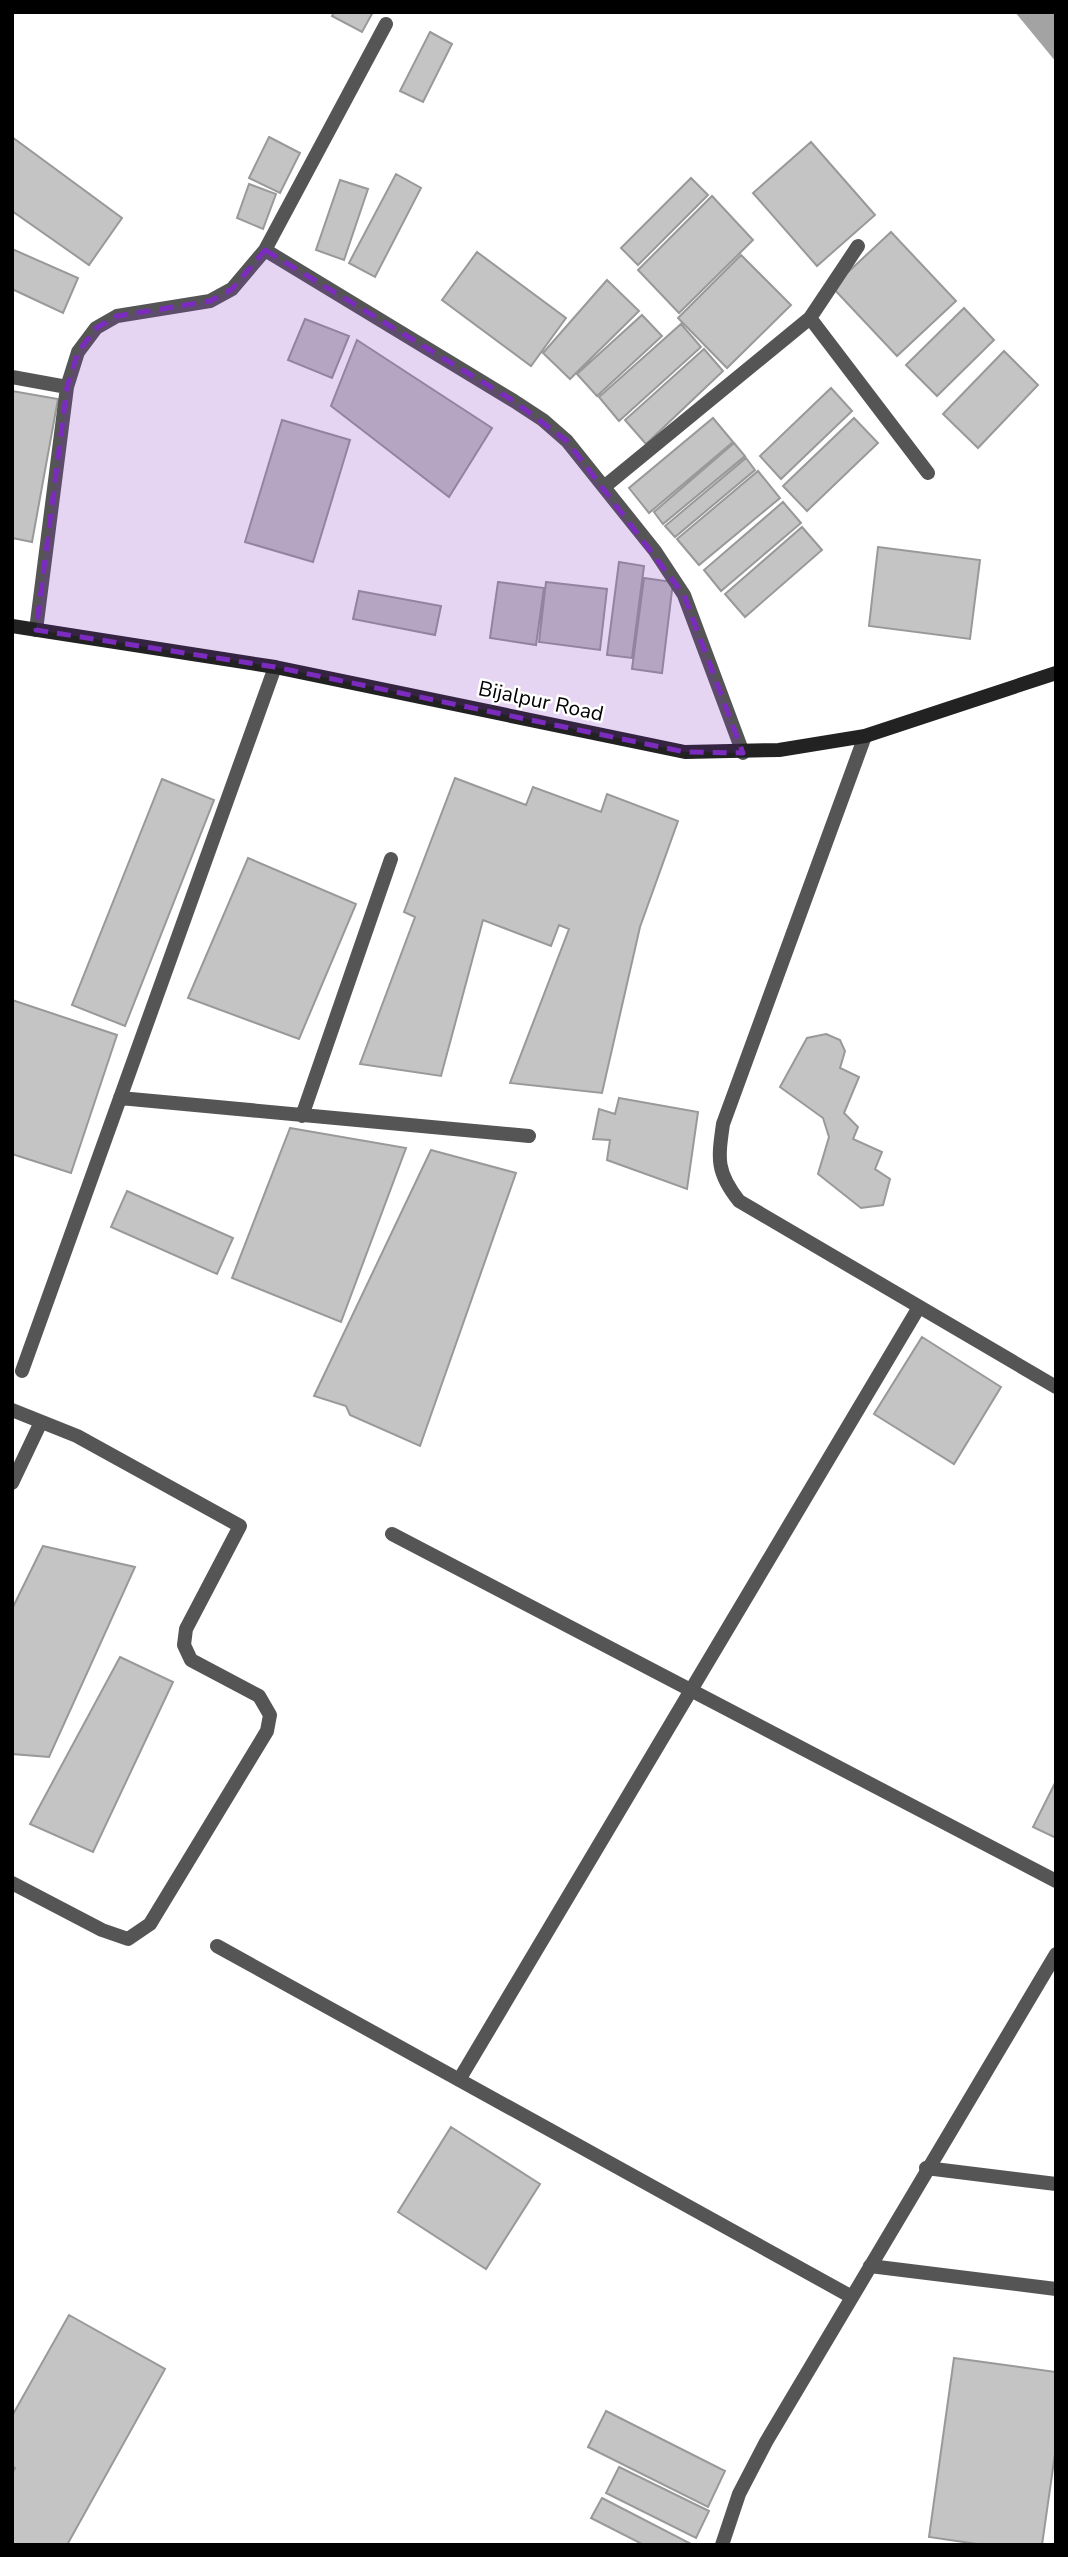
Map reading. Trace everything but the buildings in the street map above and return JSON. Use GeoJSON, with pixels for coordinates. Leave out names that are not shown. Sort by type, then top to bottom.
{"type":"FeatureCollection","features":[{"type":"Feature","properties":{"kind":"main road","name":"Bijalpur Road"},"geometry":{"type":"LineString","coordinates":[[12,626],[275,667],[685,752],[743,753],[865,736],[1056,673]]}},
{"type":"Feature","properties":{"kind":"street"},"geometry":{"type":"LineString","coordinates":[[36,629],[67,387],[78,352],[96,328],[117,316],[210,301],[232,289],[265,250],[386,24]]}},
{"type":"Feature","properties":{"kind":"street"},"geometry":{"type":"LineString","coordinates":[[604,487],[810,318],[858,246]]}},
{"type":"Feature","properties":{"kind":"street"},"geometry":{"type":"LineString","coordinates":[[265,250],[544,420],[566,441],[655,551],[684,595],[743,753]]}},
{"type":"Feature","properties":{"kind":"street"},"geometry":{"type":"LineString","coordinates":[[810,318],[928,473]]}},
{"type":"Feature","properties":{"kind":"street"},"geometry":{"type":"LineString","coordinates":[[12,377],[67,387]]}},
{"type":"Feature","properties":{"kind":"street"},"geometry":{"type":"LineString","coordinates":[[22,1371],[275,667]]}},
{"type":"Feature","properties":{"kind":"street"},"geometry":{"type":"LineString","coordinates":[[865,736],[723,1124],[718,1163],[727,1186],[739,1201],[1056,1387]]}},
{"type":"Feature","properties":{"kind":"street"},"geometry":{"type":"LineString","coordinates":[[302,1116],[391,859]]}},
{"type":"Feature","properties":{"kind":"street"},"geometry":{"type":"LineString","coordinates":[[120,1098],[529,1136]]}},
{"type":"Feature","properties":{"kind":"street"},"geometry":{"type":"LineString","coordinates":[[459,2080],[919,1307]]}},
{"type":"Feature","properties":{"kind":"street"},"geometry":{"type":"LineString","coordinates":[[12,1410],[77,1436],[240,1526],[186,1629],[184,1645],[191,1660],[259,1696],[270,1715],[267,1731],[150,1924],[128,1939],[102,1930],[12,1883]]}},
{"type":"Feature","properties":{"kind":"street"},"geometry":{"type":"LineString","coordinates":[[12,1483],[41,1422]]}},
{"type":"Feature","properties":{"kind":"street"},"geometry":{"type":"LineString","coordinates":[[392,1534],[1056,1881]]}},
{"type":"Feature","properties":{"kind":"street"},"geometry":{"type":"LineString","coordinates":[[217,1947],[852,2297]]}},
{"type":"Feature","properties":{"kind":"street"},"geometry":{"type":"LineString","coordinates":[[722,2545],[738,2494],[926,2168],[1056,1954]]}},
{"type":"Feature","properties":{"kind":"street"},"geometry":{"type":"LineString","coordinates":[[926,2168],[1056,2184]]}},
{"type":"Feature","properties":{"kind":"street"},"geometry":{"type":"LineString","coordinates":[[870,2266],[1056,2289]]}},
{"type":"Feature","properties":{"kind":"highlighted area"},"geometry":{"type":"Polygon","coordinates":[[[265,250],[514,401],[567,441],[684,595],[743,753],[685,752],[275,667],[36,630],[67,387],[78,352],[96,328],[117,316],[210,301],[232,289],[265,250]]]}},
{"type":"Feature","properties":{"kind":"shaded area"},"geometry":{"type":"Polygon","coordinates":[[[1015,12],[1056,12],[1056,62],[1015,12]]]}}]}
